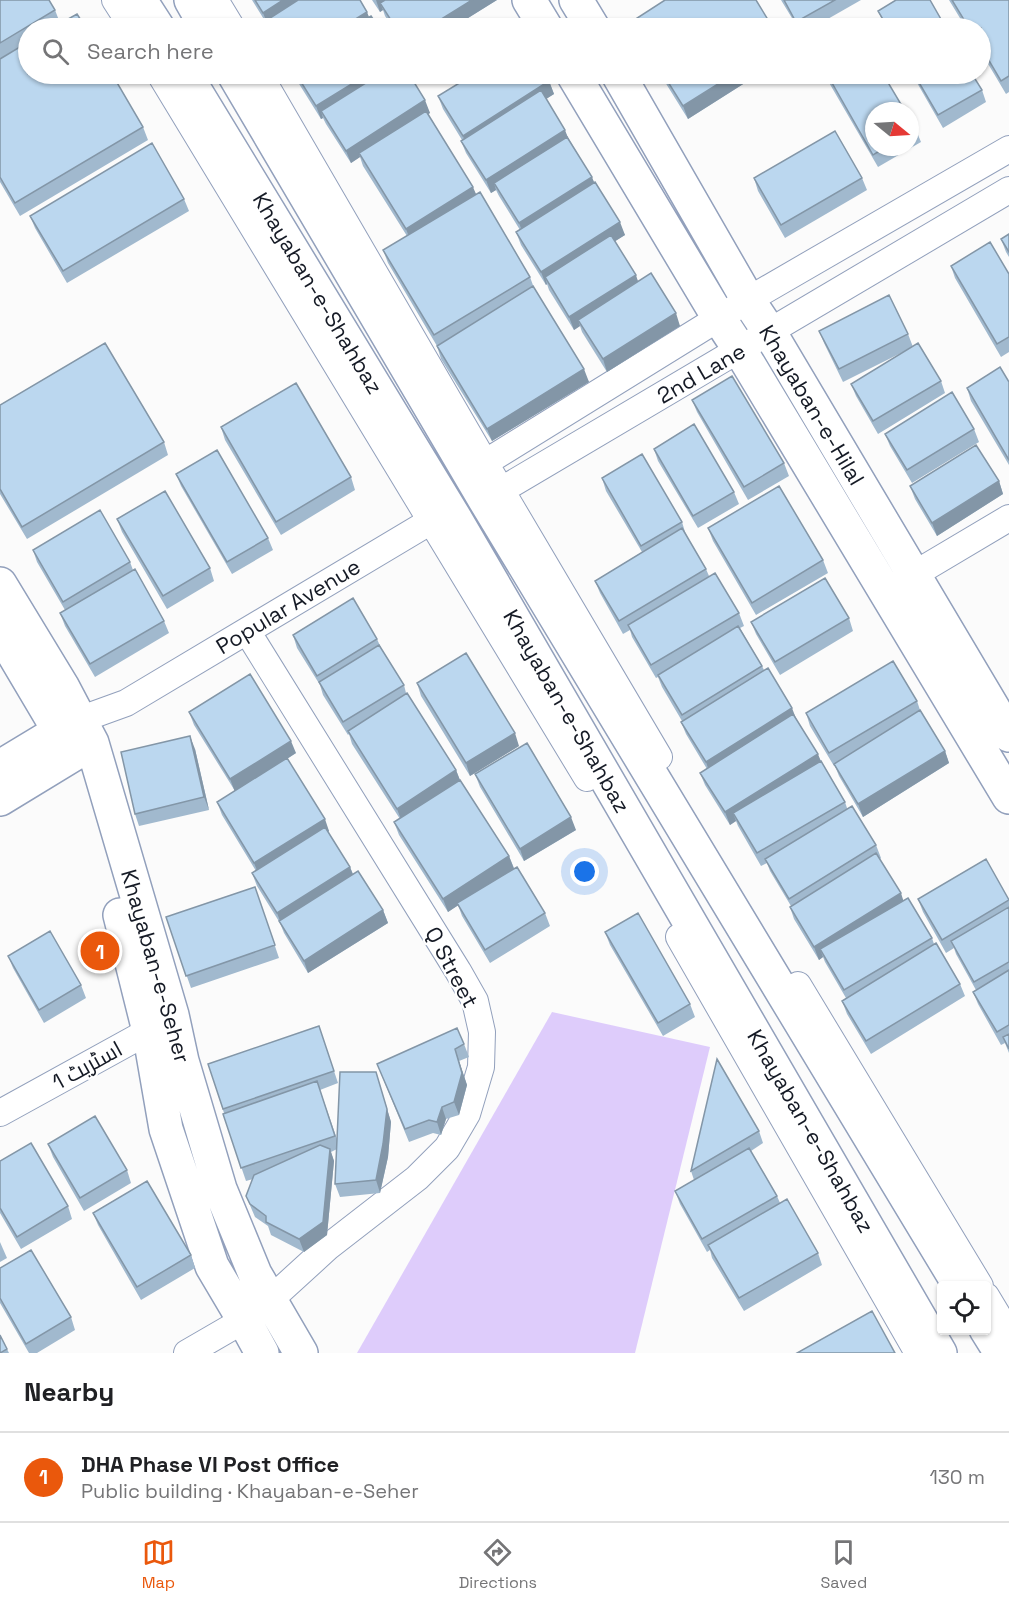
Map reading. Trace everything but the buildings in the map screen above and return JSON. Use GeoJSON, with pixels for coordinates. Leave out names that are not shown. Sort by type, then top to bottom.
{"type":"FeatureCollection","features":[{"type":"Feature","properties":{"kind":"street"},"geometry":{"type":"LineString","coordinates":[[115,0],[127,18]]}},
{"type":"Feature","properties":{"kind":"street"},"geometry":{"type":"LineString","coordinates":[[140,0],[152,18]]}},
{"type":"Feature","properties":{"kind":"street"},"geometry":{"type":"LineString","coordinates":[[191,0],[201,18]]}},
{"type":"Feature","properties":{"kind":"street"},"geometry":{"type":"LineString","coordinates":[[215,0],[226,18]]}},
{"type":"Feature","properties":{"kind":"street"},"geometry":{"type":"LineString","coordinates":[[530,0],[540,18]]}},
{"type":"Feature","properties":{"kind":"street"},"geometry":{"type":"LineString","coordinates":[[576,0],[586,18]]}},
{"type":"Feature","properties":{"kind":"street"},"geometry":{"type":"LineString","coordinates":[[166,84],[441,515],[605,807],[918,1353]]}},
{"type":"Feature","properties":{"kind":"street","name":"Khayaban-e-Shahbaz"},"geometry":{"type":"LineString","coordinates":[[191,84],[441,515],[940,1353]]}},
{"type":"Feature","properties":{"kind":"street","name":"Khayaban-e-Shahbaz"},"geometry":{"type":"LineString","coordinates":[[240,84],[485,481],[957,1281]]}},
{"type":"Feature","properties":{"kind":"street"},"geometry":{"type":"LineString","coordinates":[[265,84],[485,481],[671,777],[977,1281]]}},
{"type":"Feature","properties":{"kind":"street"},"geometry":{"type":"LineString","coordinates":[[579,84],[1009,797]]}},
{"type":"Feature","properties":{"kind":"street","name":"Khayaban-e-Hilal"},"geometry":{"type":"LineString","coordinates":[[624,84],[748,300],[770,333],[1009,735]]}},
{"type":"Feature","properties":{"kind":"street"},"geometry":{"type":"LineString","coordinates":[[485,481],[719,318],[1009,149]]}},
{"type":"Feature","properties":{"kind":"street","name":"2nd Lane"},"geometry":{"type":"LineString","coordinates":[[485,481],[740,350],[1009,190]]}},
{"type":"Feature","properties":{"kind":"street","name":"Popular Avenue"},"geometry":{"type":"LineString","coordinates":[[0,799],[76,737],[126,703],[441,515]]}},
{"type":"Feature","properties":{"kind":"street"},"geometry":{"type":"LineString","coordinates":[[913,575],[1009,518]]}},
{"type":"Feature","properties":{"kind":"street","name":"Khayaban-e-Seher"},"geometry":{"type":"LineString","coordinates":[[0,584],[62,686],[95,804],[106,858],[160,1023],[182,1061],[220,1190],[255,1274],[301,1353]]}},
{"type":"Feature","properties":{"kind":"street","name":"Khayaban-e-Seher"},"geometry":{"type":"LineString","coordinates":[[0,631],[76,737]]}},
{"type":"Feature","properties":{"kind":"street","name":"Q Street"},"geometry":{"type":"LineString","coordinates":[[187,1353],[244,1320],[270,1300],[328,1247],[417,1178],[447,1148],[467,1114],[481,1067],[482,1032],[475,1001],[247,631]]}},
{"type":"Feature","properties":{"kind":"street","name":"Popular Avenue"},"geometry":{"type":"LineString","coordinates":[[0,767],[76,737]]}},
{"type":"Feature","properties":{"kind":"street","name":"Khayaban-e-Seher"},"geometry":{"type":"LineString","coordinates":[[160,1023],[166,1129],[212,1266],[262,1353]]}},
{"type":"Feature","properties":{"kind":"street","name":"اسٹریٹ 1"},"geometry":{"type":"LineString","coordinates":[[0,1113],[160,1023]]}},
{"type":"Feature","properties":{"kind":"street"},"geometry":{"type":"LineString","coordinates":[[991,1312],[999,1343]]}},
{"type":"Feature","properties":{"kind":"shaded area"},"geometry":{"type":"Polygon","coordinates":[[[552,1012],[710,1047],[635,1353],[357,1353],[552,1012]]]}},
{"type":"Feature","properties":{"kind":"place","name":"DHA Phase VI Post Office"},"geometry":{"type":"Point","coordinates":[100,951]}}]}
